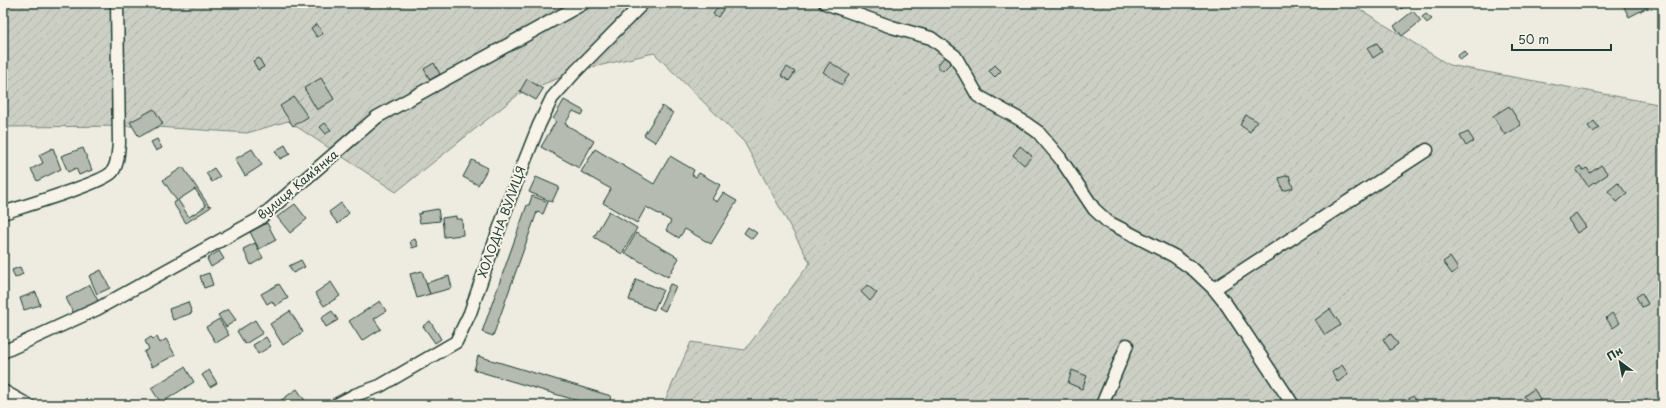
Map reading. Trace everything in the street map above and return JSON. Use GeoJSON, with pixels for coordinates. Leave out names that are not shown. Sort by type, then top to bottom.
{"type":"FeatureCollection","features":[{"type":"Feature","properties":{"kind":"street"},"geometry":{"type":"LineString","coordinates":[[3,213],[75,189],[100,179],[112,172],[118,156],[119,143],[117,3]]}},
{"type":"Feature","properties":{"kind":"street","name":"вулиця Камʼянка"},"geometry":{"type":"LineString","coordinates":[[3,352],[97,308],[259,219],[377,117],[584,3]]}},
{"type":"Feature","properties":{"kind":"street","name":"ХОЛОДНА ВУЛИЦЯ"},"geometry":{"type":"LineString","coordinates":[[336,405],[355,395],[380,386],[456,342],[470,313],[512,191],[539,125],[552,98],[576,70],[643,3]]}},
{"type":"Feature","properties":{"kind":"street"},"geometry":{"type":"LineString","coordinates":[[825,3],[886,25],[931,38],[948,50],[959,62],[978,96],[1021,120],[1038,132],[1060,158],[1094,209],[1108,222],[1174,256],[1194,270],[1214,288],[1293,405]]}},
{"type":"Feature","properties":{"kind":"street"},"geometry":{"type":"LineString","coordinates":[[1214,288],[1427,150]]}},
{"type":"Feature","properties":{"kind":"street"},"geometry":{"type":"LineString","coordinates":[[1102,405],[1127,345]]}},
{"type":"Feature","properties":{"kind":"street"},"geometry":{"type":"LineString","coordinates":[[3,391],[28,405]]}},
{"type":"Feature","properties":{"kind":"shaded area"},"geometry":{"type":"Polygon","coordinates":[[[3,3],[1350,3],[1449,65],[1663,105],[1663,405],[663,405],[691,342],[745,350],[810,263],[744,142],[654,53],[576,71],[519,94],[396,192],[288,121],[247,133],[141,126],[3,127],[3,3]]]}},
{"type":"Feature","properties":{"kind":"building"},"geometry":{"type":"Polygon","coordinates":[[[1392,3],[1403,3],[1405,6],[1398,11],[1392,3]]]}},
{"type":"Feature","properties":{"kind":"building"},"geometry":{"type":"Polygon","coordinates":[[[1622,3],[1656,3],[1629,17],[1622,3]]]}},
{"type":"Feature","properties":{"kind":"building"},"geometry":{"type":"Polygon","coordinates":[[[719,5],[724,8],[718,17],[713,14],[719,5]]]}},
{"type":"Feature","properties":{"kind":"building"},"geometry":{"type":"Polygon","coordinates":[[[1413,11],[1421,21],[1402,36],[1394,26],[1413,11]]]}},
{"type":"Feature","properties":{"kind":"building"},"geometry":{"type":"Polygon","coordinates":[[[1426,14],[1432,19],[1427,23],[1422,17],[1426,14]]]}},
{"type":"Feature","properties":{"kind":"building"},"geometry":{"type":"Polygon","coordinates":[[[317,24],[323,34],[317,37],[311,28],[317,24]]]}},
{"type":"Feature","properties":{"kind":"building"},"geometry":{"type":"Polygon","coordinates":[[[1377,43],[1382,52],[1373,58],[1367,48],[1377,43]]]}},
{"type":"Feature","properties":{"kind":"building"},"geometry":{"type":"Polygon","coordinates":[[[1464,51],[1467,55],[1460,60],[1457,56],[1464,51]]]}},
{"type":"Feature","properties":{"kind":"building"},"geometry":{"type":"Polygon","coordinates":[[[945,56],[952,62],[943,71],[937,66],[945,56]]]}},
{"type":"Feature","properties":{"kind":"building"},"geometry":{"type":"Polygon","coordinates":[[[259,58],[264,67],[258,70],[253,61],[259,58]]]}},
{"type":"Feature","properties":{"kind":"building"},"geometry":{"type":"Polygon","coordinates":[[[830,62],[849,75],[842,85],[823,72],[830,62]]]}},
{"type":"Feature","properties":{"kind":"building"},"geometry":{"type":"Polygon","coordinates":[[[434,63],[440,74],[430,80],[424,69],[434,63]]]}},
{"type":"Feature","properties":{"kind":"building"},"geometry":{"type":"Polygon","coordinates":[[[995,65],[1001,71],[995,77],[989,71],[995,65]]]}},
{"type":"Feature","properties":{"kind":"building"},"geometry":{"type":"Polygon","coordinates":[[[787,67],[795,72],[789,81],[781,75],[787,67]]]}},
{"type":"Feature","properties":{"kind":"building"},"geometry":{"type":"Polygon","coordinates":[[[321,78],[334,99],[317,110],[304,88],[321,78]]]}},
{"type":"Feature","properties":{"kind":"building"},"geometry":{"type":"Polygon","coordinates":[[[527,79],[543,89],[536,100],[520,91],[527,79]]]}},
{"type":"Feature","properties":{"kind":"building"},"geometry":{"type":"Polygon","coordinates":[[[294,97],[308,117],[293,126],[280,106],[294,97]]]}},
{"type":"Feature","properties":{"kind":"building"},"geometry":{"type":"Polygon","coordinates":[[[564,100],[584,111],[582,115],[573,111],[565,124],[594,141],[579,168],[541,147],[556,121],[553,119],[564,100]]]}},
{"type":"Feature","properties":{"kind":"building"},"geometry":{"type":"Polygon","coordinates":[[[662,106],[673,113],[655,142],[644,135],[662,106]]]}},
{"type":"Feature","properties":{"kind":"building"},"geometry":{"type":"Polygon","coordinates":[[[1509,106],[1521,125],[1505,135],[1493,116],[1509,106]]]}},
{"type":"Feature","properties":{"kind":"building"},"geometry":{"type":"Polygon","coordinates":[[[154,109],[163,124],[139,137],[130,122],[154,109]]]}},
{"type":"Feature","properties":{"kind":"building"},"geometry":{"type":"Polygon","coordinates":[[[1246,115],[1257,121],[1250,132],[1240,125],[1246,115]]]}},
{"type":"Feature","properties":{"kind":"building"},"geometry":{"type":"Polygon","coordinates":[[[1594,121],[1599,128],[1593,132],[1588,126],[1594,121]]]}},
{"type":"Feature","properties":{"kind":"building"},"geometry":{"type":"Polygon","coordinates":[[[325,123],[331,130],[326,134],[320,127],[325,123]]]}},
{"type":"Feature","properties":{"kind":"building"},"geometry":{"type":"Polygon","coordinates":[[[1468,132],[1474,141],[1466,146],[1460,136],[1468,132]]]}},
{"type":"Feature","properties":{"kind":"building"},"geometry":{"type":"Polygon","coordinates":[[[157,139],[162,148],[156,151],[151,142],[157,139]]]}},
{"type":"Feature","properties":{"kind":"building"},"geometry":{"type":"Polygon","coordinates":[[[285,145],[290,154],[280,159],[275,151],[285,145]]]}},
{"type":"Feature","properties":{"kind":"building"},"geometry":{"type":"Polygon","coordinates":[[[1020,146],[1032,156],[1024,165],[1013,155],[1020,146]]]}},
{"type":"Feature","properties":{"kind":"building"},"geometry":{"type":"Polygon","coordinates":[[[53,148],[61,169],[37,181],[31,169],[43,163],[39,155],[53,148]]]}},
{"type":"Feature","properties":{"kind":"building"},"geometry":{"type":"Polygon","coordinates":[[[83,148],[92,170],[79,175],[76,168],[68,172],[61,156],[83,148]]]}},
{"type":"Feature","properties":{"kind":"building"},"geometry":{"type":"Polygon","coordinates":[[[252,149],[262,165],[245,176],[235,159],[252,149]]]}},
{"type":"Feature","properties":{"kind":"building"},"geometry":{"type":"Polygon","coordinates":[[[595,149],[654,184],[670,156],[694,170],[692,175],[696,177],[699,173],[720,185],[712,199],[717,202],[723,193],[737,201],[711,244],[685,229],[679,238],[666,230],[671,221],[646,207],[637,223],[603,203],[611,189],[581,172],[595,149]]]}},
{"type":"Feature","properties":{"kind":"building"},"geometry":{"type":"Polygon","coordinates":[[[472,160],[488,168],[478,185],[463,177],[472,160]]]}},
{"type":"Feature","properties":{"kind":"building"},"geometry":{"type":"Polygon","coordinates":[[[1601,165],[1608,174],[1588,186],[1576,169],[1580,166],[1583,170],[1587,168],[1590,173],[1601,165]]]}},
{"type":"Feature","properties":{"kind":"building"},"geometry":{"type":"Polygon","coordinates":[[[183,167],[211,207],[186,223],[173,203],[177,201],[163,180],[183,167]],[[195,189],[178,200],[189,217],[206,206],[195,189]]]}},
{"type":"Feature","properties":{"kind":"building"},"geometry":{"type":"Polygon","coordinates":[[[214,168],[220,177],[212,182],[206,173],[214,168]]]}},
{"type":"Feature","properties":{"kind":"building"},"geometry":{"type":"Polygon","coordinates":[[[1289,175],[1293,188],[1283,191],[1279,178],[1289,175]]]}},
{"type":"Feature","properties":{"kind":"building"},"geometry":{"type":"Polygon","coordinates":[[[536,177],[559,187],[552,202],[529,192],[536,177]]]}},
{"type":"Feature","properties":{"kind":"building"},"geometry":{"type":"Polygon","coordinates":[[[1618,183],[1627,194],[1617,202],[1608,191],[1618,183]]]}},
{"type":"Feature","properties":{"kind":"building"},"geometry":{"type":"Polygon","coordinates":[[[532,196],[548,202],[543,214],[537,212],[493,336],[482,332],[527,205],[529,205],[532,196]]]}},
{"type":"Feature","properties":{"kind":"building"},"geometry":{"type":"Polygon","coordinates":[[[341,203],[349,213],[338,224],[329,212],[341,203]]]}},
{"type":"Feature","properties":{"kind":"building"},"geometry":{"type":"Polygon","coordinates":[[[295,204],[307,219],[290,233],[277,217],[295,204]]]}},
{"type":"Feature","properties":{"kind":"building"},"geometry":{"type":"Polygon","coordinates":[[[438,209],[440,221],[420,223],[418,214],[422,213],[421,212],[438,209]]]}},
{"type":"Feature","properties":{"kind":"building"},"geometry":{"type":"Polygon","coordinates":[[[609,211],[637,228],[622,254],[594,237],[609,211]]]}},
{"type":"Feature","properties":{"kind":"building"},"geometry":{"type":"Polygon","coordinates":[[[1576,213],[1586,227],[1577,233],[1568,219],[1576,213]]]}},
{"type":"Feature","properties":{"kind":"building"},"geometry":{"type":"Polygon","coordinates":[[[456,216],[456,219],[462,219],[463,235],[444,237],[442,218],[456,216]]]}},
{"type":"Feature","properties":{"kind":"building"},"geometry":{"type":"Polygon","coordinates":[[[267,223],[276,240],[259,249],[250,232],[267,223]]]}},
{"type":"Feature","properties":{"kind":"building"},"geometry":{"type":"Polygon","coordinates":[[[748,227],[757,233],[752,239],[744,233],[748,227]]]}},
{"type":"Feature","properties":{"kind":"building"},"geometry":{"type":"Polygon","coordinates":[[[636,233],[679,258],[668,277],[625,253],[636,233]]]}},
{"type":"Feature","properties":{"kind":"building"},"geometry":{"type":"Polygon","coordinates":[[[415,239],[418,246],[412,248],[410,241],[415,239]]]}},
{"type":"Feature","properties":{"kind":"building"},"geometry":{"type":"Polygon","coordinates":[[[255,243],[263,258],[251,265],[243,249],[255,243]]]}},
{"type":"Feature","properties":{"kind":"building"},"geometry":{"type":"Polygon","coordinates":[[[219,251],[224,259],[211,267],[207,259],[219,251]]]}},
{"type":"Feature","properties":{"kind":"building"},"geometry":{"type":"Polygon","coordinates":[[[1450,257],[1458,269],[1452,274],[1443,262],[1450,257]]]}},
{"type":"Feature","properties":{"kind":"building"},"geometry":{"type":"Polygon","coordinates":[[[301,260],[305,267],[293,273],[289,266],[301,260]]]}},
{"type":"Feature","properties":{"kind":"building"},"geometry":{"type":"Polygon","coordinates":[[[20,267],[23,274],[15,278],[12,270],[20,267]]]}},
{"type":"Feature","properties":{"kind":"building"},"geometry":{"type":"Polygon","coordinates":[[[101,270],[110,288],[97,294],[89,276],[101,270]]]}},
{"type":"Feature","properties":{"kind":"building"},"geometry":{"type":"Polygon","coordinates":[[[422,271],[430,294],[417,298],[410,274],[422,271]]]}},
{"type":"Feature","properties":{"kind":"building"},"geometry":{"type":"Polygon","coordinates":[[[209,273],[213,285],[204,288],[200,276],[209,273]]]}},
{"type":"Feature","properties":{"kind":"building"},"geometry":{"type":"Polygon","coordinates":[[[449,276],[452,288],[430,294],[426,283],[449,276]]]}},
{"type":"Feature","properties":{"kind":"building"},"geometry":{"type":"Polygon","coordinates":[[[636,279],[663,290],[654,310],[629,300],[636,279]]]}},
{"type":"Feature","properties":{"kind":"building"},"geometry":{"type":"Polygon","coordinates":[[[331,282],[340,296],[324,306],[315,293],[331,282]]]}},
{"type":"Feature","properties":{"kind":"building"},"geometry":{"type":"Polygon","coordinates":[[[279,284],[288,298],[275,306],[272,301],[267,304],[261,294],[279,284]]]}},
{"type":"Feature","properties":{"kind":"building"},"geometry":{"type":"Polygon","coordinates":[[[670,284],[676,286],[665,311],[659,308],[670,284]]]}},
{"type":"Feature","properties":{"kind":"building"},"geometry":{"type":"Polygon","coordinates":[[[90,285],[98,301],[74,314],[66,298],[90,285]]]}},
{"type":"Feature","properties":{"kind":"building"},"geometry":{"type":"Polygon","coordinates":[[[867,285],[877,293],[870,301],[861,292],[867,285]]]}},
{"type":"Feature","properties":{"kind":"building"},"geometry":{"type":"Polygon","coordinates":[[[36,292],[40,305],[24,310],[20,298],[36,292]]]}},
{"type":"Feature","properties":{"kind":"building"},"geometry":{"type":"Polygon","coordinates":[[[1642,293],[1648,304],[1642,307],[1636,297],[1642,293]]]}},
{"type":"Feature","properties":{"kind":"building"},"geometry":{"type":"Polygon","coordinates":[[[380,301],[386,311],[374,319],[381,329],[362,341],[349,321],[380,301]]]}},
{"type":"Feature","properties":{"kind":"building"},"geometry":{"type":"Polygon","coordinates":[[[188,302],[192,313],[173,320],[169,309],[188,302]]]}},
{"type":"Feature","properties":{"kind":"building"},"geometry":{"type":"Polygon","coordinates":[[[228,309],[236,320],[226,327],[218,315],[228,309]]]}},
{"type":"Feature","properties":{"kind":"building"},"geometry":{"type":"Polygon","coordinates":[[[1330,309],[1341,325],[1325,335],[1315,320],[1330,309]]]}},
{"type":"Feature","properties":{"kind":"building"},"geometry":{"type":"Polygon","coordinates":[[[290,311],[303,332],[283,345],[270,324],[290,311]]]}},
{"type":"Feature","properties":{"kind":"building"},"geometry":{"type":"Polygon","coordinates":[[[332,311],[338,320],[326,327],[321,318],[332,311]]]}},
{"type":"Feature","properties":{"kind":"building"},"geometry":{"type":"Polygon","coordinates":[[[1612,313],[1620,323],[1613,328],[1606,318],[1612,313]]]}},
{"type":"Feature","properties":{"kind":"building"},"geometry":{"type":"Polygon","coordinates":[[[219,319],[229,335],[216,343],[206,327],[219,319]]]}},
{"type":"Feature","properties":{"kind":"building"},"geometry":{"type":"Polygon","coordinates":[[[255,320],[263,333],[245,344],[237,331],[255,320]]]}},
{"type":"Feature","properties":{"kind":"building"},"geometry":{"type":"Polygon","coordinates":[[[430,321],[441,339],[435,343],[423,326],[430,321]]]}},
{"type":"Feature","properties":{"kind":"building"},"geometry":{"type":"Polygon","coordinates":[[[1391,334],[1398,344],[1390,350],[1383,339],[1391,334]]]}},
{"type":"Feature","properties":{"kind":"building"},"geometry":{"type":"Polygon","coordinates":[[[151,337],[153,339],[157,337],[160,343],[166,339],[175,355],[152,367],[144,352],[149,349],[145,341],[151,337]]]}},
{"type":"Feature","properties":{"kind":"building"},"geometry":{"type":"Polygon","coordinates":[[[266,337],[271,346],[258,354],[253,345],[266,337]]]}},
{"type":"Feature","properties":{"kind":"building"},"geometry":{"type":"Polygon","coordinates":[[[478,356],[611,396],[609,405],[592,405],[474,370],[478,356]]]}},
{"type":"Feature","properties":{"kind":"building"},"geometry":{"type":"Polygon","coordinates":[[[1342,365],[1348,374],[1338,382],[1332,372],[1342,365]]]}},
{"type":"Feature","properties":{"kind":"building"},"geometry":{"type":"Polygon","coordinates":[[[185,367],[194,382],[161,403],[151,388],[185,367]]]}},
{"type":"Feature","properties":{"kind":"building"},"geometry":{"type":"Polygon","coordinates":[[[209,370],[217,383],[210,387],[202,375],[209,370]]]}},
{"type":"Feature","properties":{"kind":"building"},"geometry":{"type":"Polygon","coordinates":[[[1072,370],[1087,376],[1082,389],[1068,383],[1072,370]]]}},
{"type":"Feature","properties":{"kind":"building"},"geometry":{"type":"Polygon","coordinates":[[[297,389],[308,405],[283,405],[280,401],[297,389]]]}},
{"type":"Feature","properties":{"kind":"building"},"geometry":{"type":"Polygon","coordinates":[[[1534,389],[1540,399],[1530,405],[1524,396],[1534,389]]]}},
{"type":"Feature","properties":{"kind":"building"},"geometry":{"type":"Polygon","coordinates":[[[1413,396],[1419,404],[1406,405],[1404,402],[1413,396]]]}},
{"type":"Feature","properties":{"kind":"building"},"geometry":{"type":"Polygon","coordinates":[[[228,398],[233,405],[220,404],[228,398]]]}}]}
